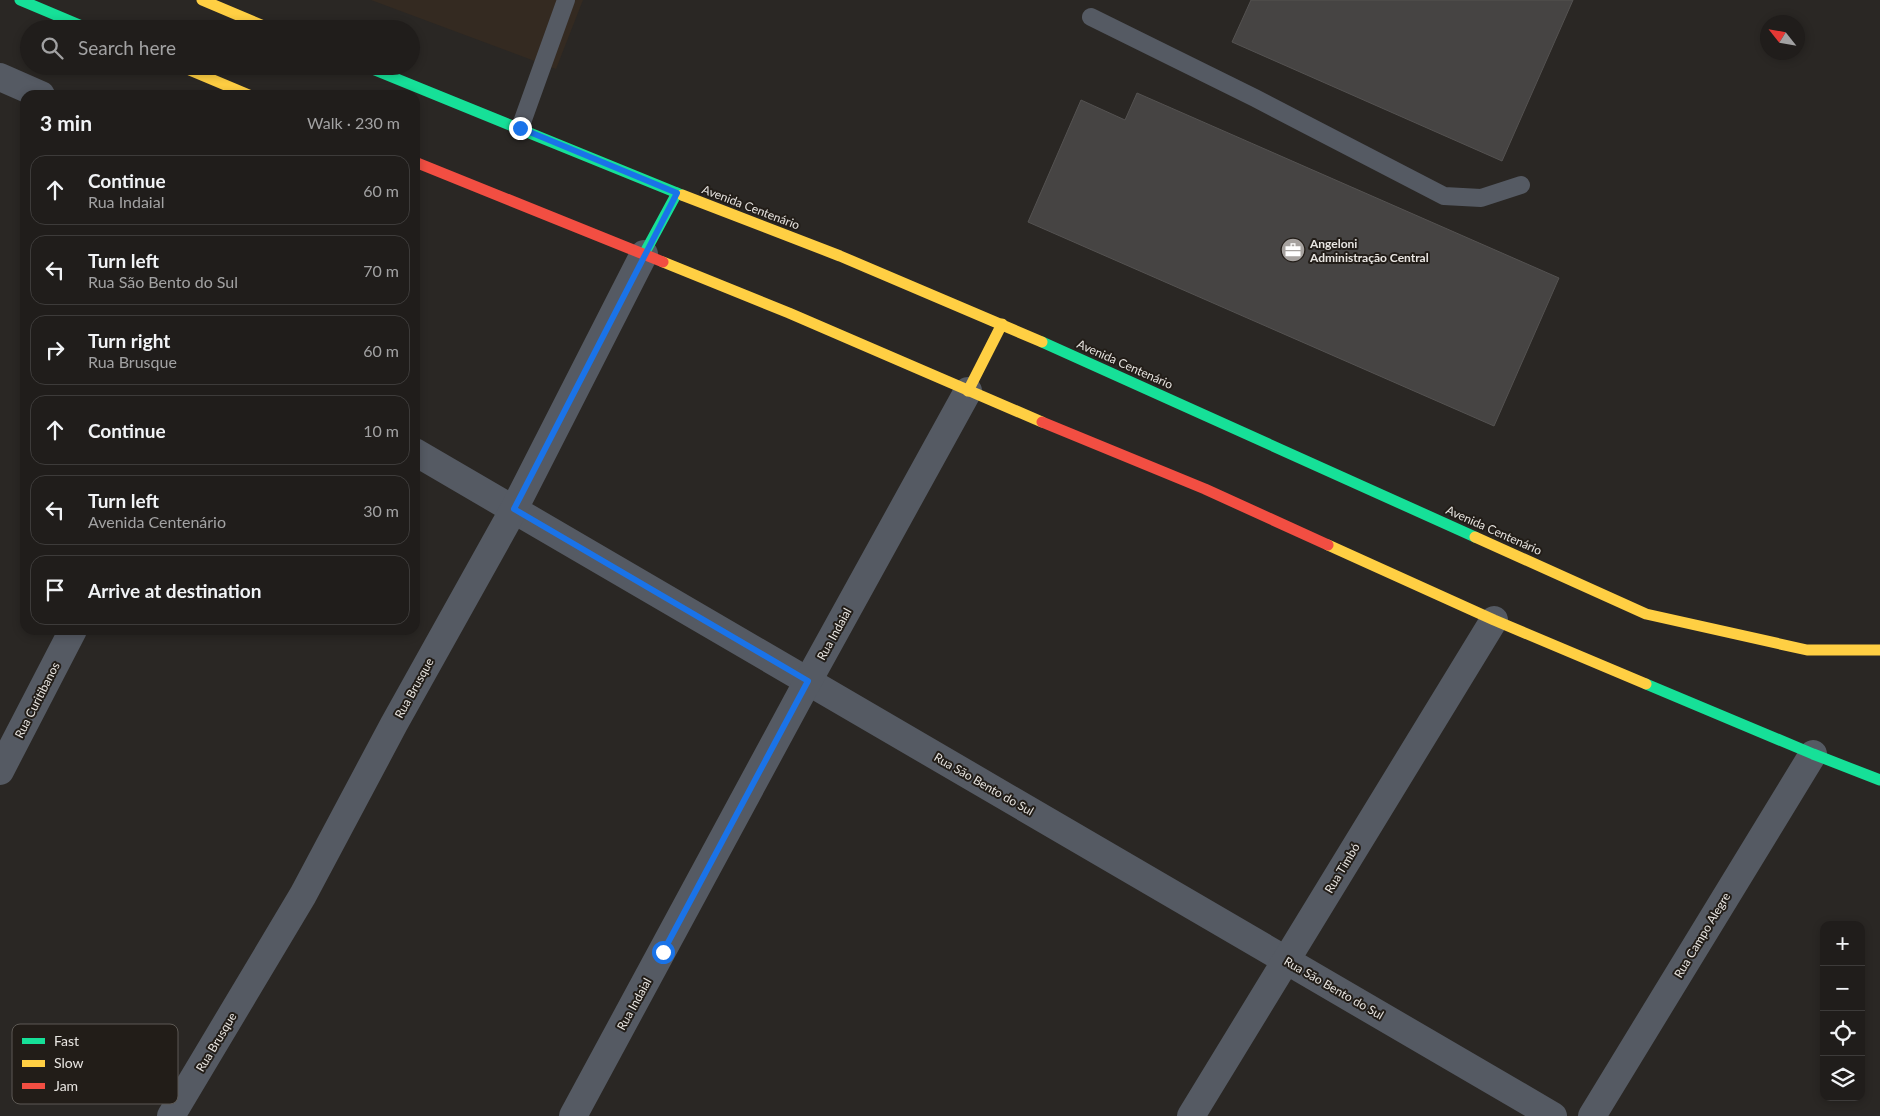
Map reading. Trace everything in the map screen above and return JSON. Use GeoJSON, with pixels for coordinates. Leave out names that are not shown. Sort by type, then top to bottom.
{"type":"FeatureCollection","features":[{"type":"Feature","properties":{"kind":"main road"},"geometry":{"type":"LineString","coordinates":[[20,0],[68,20]]}},
{"type":"Feature","properties":{"kind":"main road"},"geometry":{"type":"LineString","coordinates":[[202,0],[245,8],[260,20]]}},
{"type":"Feature","properties":{"kind":"main road"},"geometry":{"type":"LineString","coordinates":[[202,75],[238,90]]}},
{"type":"Feature","properties":{"kind":"main road","name":"Avenida Centenário"},"geometry":{"type":"LineString","coordinates":[[388,75],[677,193],[840,256],[1002,324],[1646,614],[1807,650],[1880,650]]}},
{"type":"Feature","properties":{"kind":"main road"},"geometry":{"type":"LineString","coordinates":[[420,164],[789,312],[968,391],[1204,489],[1494,620],[1813,754],[1880,780]]}},
{"type":"Feature","properties":{"kind":"main road"},"geometry":{"type":"LineString","coordinates":[[644,254],[677,193]]}},
{"type":"Feature","properties":{"kind":"main road"},"geometry":{"type":"LineString","coordinates":[[968,391],[1002,324]]}},
{"type":"Feature","properties":{"kind":"street"},"geometry":{"type":"LineString","coordinates":[[0,77],[30,90]]}},
{"type":"Feature","properties":{"kind":"street","name":"Rua Brusque"},"geometry":{"type":"LineString","coordinates":[[171,1116],[303,895],[394,724],[514,509],[644,254]]}},
{"type":"Feature","properties":{"kind":"street","name":"Rua Indaial"},"geometry":{"type":"LineString","coordinates":[[572,1116],[968,391]]}},
{"type":"Feature","properties":{"kind":"street","name":"Rua São Bento do Sul"},"geometry":{"type":"LineString","coordinates":[[420,455],[1553,1116]]}},
{"type":"Feature","properties":{"kind":"street","name":"Rua Timbó"},"geometry":{"type":"LineString","coordinates":[[1191,1116],[1494,620]]}},
{"type":"Feature","properties":{"kind":"street","name":"Rua Curitibanos"},"geometry":{"type":"LineString","coordinates":[[0,770],[70,635]]}},
{"type":"Feature","properties":{"kind":"street","name":"Rua Campo Alegre"},"geometry":{"type":"LineString","coordinates":[[1592,1116],[1813,754]]}},
{"type":"Feature","properties":{"kind":"lane"},"geometry":{"type":"LineString","coordinates":[[520,128],[566,0]]}},
{"type":"Feature","properties":{"kind":"lane"},"geometry":{"type":"LineString","coordinates":[[1091,17],[1255,98],[1444,196],[1481,198],[1521,185]]}},
{"type":"Feature","properties":{"kind":"shaded area"},"geometry":{"type":"Polygon","coordinates":[[[371,0],[583,0],[556,69],[371,0]]]}},
{"type":"Feature","properties":{"kind":"building"},"geometry":{"type":"Polygon","coordinates":[[[1251,0],[1573,0],[1502,161],[1232,42],[1251,0]]]}},
{"type":"Feature","properties":{"kind":"building","name":"Angeloni Administração Central"},"geometry":{"type":"Polygon","coordinates":[[[1137,93],[1559,278],[1494,426],[1028,222],[1081,100],[1125,120],[1137,93]]]}},
{"type":"Feature","properties":{"kind":"traffic: fast"},"geometry":{"type":"LineString","coordinates":[[20,0],[68,20]]}},
{"type":"Feature","properties":{"kind":"traffic: fast"},"geometry":{"type":"LineString","coordinates":[[387,75],[682,195]]}},
{"type":"Feature","properties":{"kind":"traffic: fast"},"geometry":{"type":"LineString","coordinates":[[644,254],[677,193]]}},
{"type":"Feature","properties":{"kind":"traffic: fast"},"geometry":{"type":"LineString","coordinates":[[1042,342],[1475,537]]}},
{"type":"Feature","properties":{"kind":"traffic: fast"},"geometry":{"type":"LineString","coordinates":[[1646,684],[1880,780]]}},
{"type":"Feature","properties":{"kind":"traffic: slow"},"geometry":{"type":"LineString","coordinates":[[202,0],[250,20]]}},
{"type":"Feature","properties":{"kind":"traffic: slow"},"geometry":{"type":"LineString","coordinates":[[201,75],[237,90]]}},
{"type":"Feature","properties":{"kind":"traffic: slow"},"geometry":{"type":"LineString","coordinates":[[682,195],[840,256],[1042,342]]}},
{"type":"Feature","properties":{"kind":"traffic: slow"},"geometry":{"type":"LineString","coordinates":[[663,262],[789,313],[1042,422]]}},
{"type":"Feature","properties":{"kind":"traffic: slow"},"geometry":{"type":"LineString","coordinates":[[968,391],[1002,324]]}},
{"type":"Feature","properties":{"kind":"traffic: slow"},"geometry":{"type":"LineString","coordinates":[[1475,537],[1646,614],[1807,650],[1880,650]]}},
{"type":"Feature","properties":{"kind":"traffic: slow"},"geometry":{"type":"LineString","coordinates":[[1328,545],[1494,620],[1646,684]]}},
{"type":"Feature","properties":{"kind":"traffic: jam"},"geometry":{"type":"LineString","coordinates":[[420,164],[663,262]]}},
{"type":"Feature","properties":{"kind":"traffic: jam"},"geometry":{"type":"LineString","coordinates":[[1042,422],[1205,489],[1328,545]]}},
{"type":"Feature","properties":{"kind":"place","name":"Angeloni Administração Central"},"geometry":{"type":"Point","coordinates":[1293,250]}},
{"type":"Feature","properties":{"kind":"route"},"geometry":{"type":"LineString","coordinates":[[520,128],[677,193],[514,509],[808,681],[663,952]]}}]}
